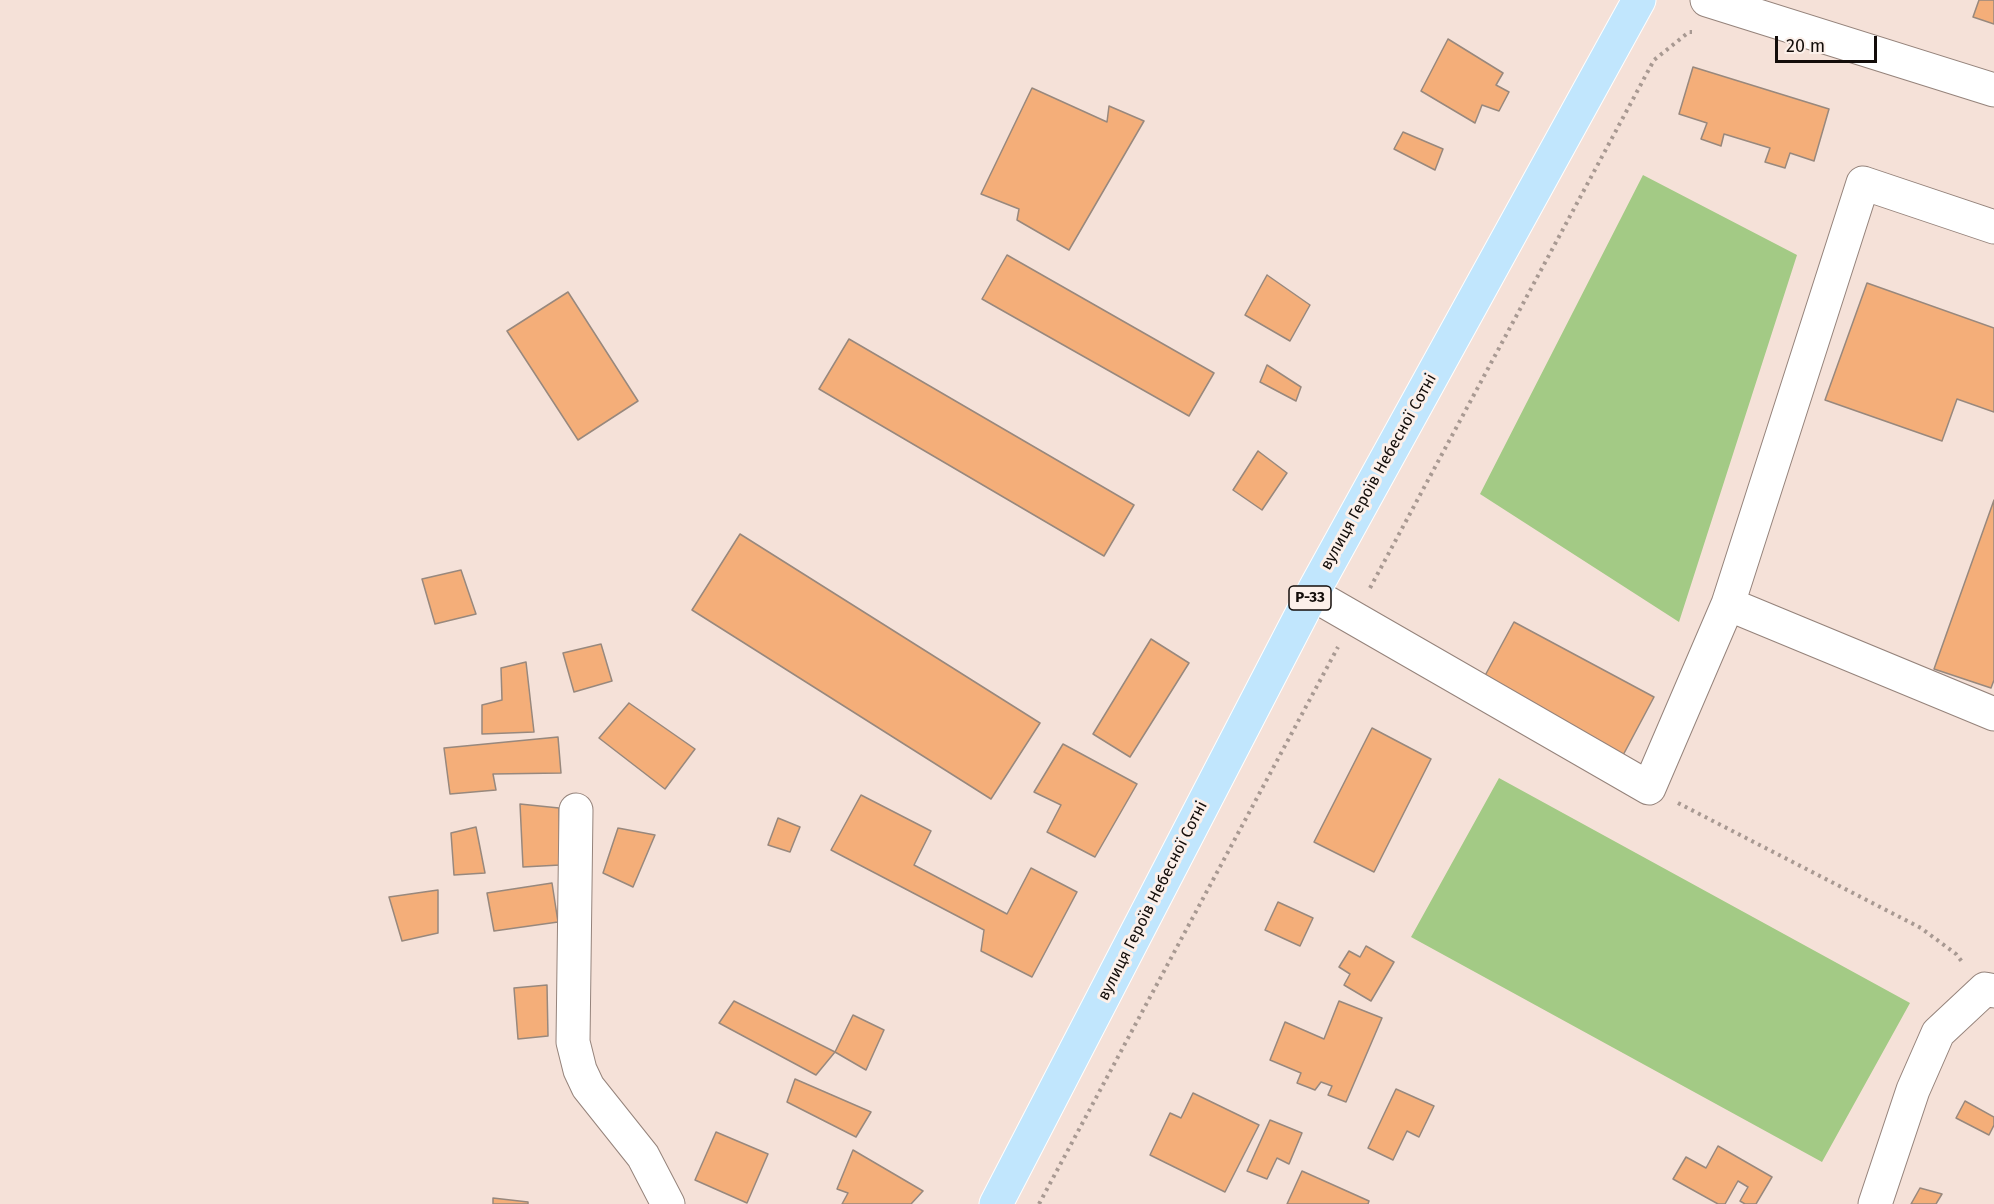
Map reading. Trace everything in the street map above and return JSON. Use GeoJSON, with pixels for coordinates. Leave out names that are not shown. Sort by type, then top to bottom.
{"type":"FeatureCollection","features":[{"type":"Feature","properties":{"kind":"main road","name":"вулиця Героїв Небесної Сотні"},"geometry":{"type":"LineString","coordinates":[[996,1204],[1312,594],[1639,0]]}},
{"type":"Feature","properties":{"kind":"street"},"geometry":{"type":"LineString","coordinates":[[1707,0],[1994,90]]}},
{"type":"Feature","properties":{"kind":"street"},"geometry":{"type":"LineString","coordinates":[[1312,594],[1649,788],[1728,604],[1863,183],[1994,227]]}},
{"type":"Feature","properties":{"kind":"street"},"geometry":{"type":"LineString","coordinates":[[1728,604],[1994,714]]}},
{"type":"Feature","properties":{"kind":"street"},"geometry":{"type":"LineString","coordinates":[[576,810],[573,1042],[580,1070],[588,1087],[643,1156],[668,1204]]}},
{"type":"Feature","properties":{"kind":"street"},"geometry":{"type":"LineString","coordinates":[[1875,1204],[1913,1090],[1938,1033],[1990,990]]}},
{"type":"Feature","properties":{"kind":"path"},"geometry":{"type":"LineString","coordinates":[[1039,1204],[1654,60],[1689,32],[1697,32]]}},
{"type":"Feature","properties":{"kind":"path"},"geometry":{"type":"LineString","coordinates":[[1649,788],[1921,928],[1956,954],[1990,990]]}},
{"type":"Feature","properties":{"kind":"green space"},"geometry":{"type":"Polygon","coordinates":[[[1643,175],[1797,255],[1679,622],[1480,494],[1643,175]]]}},
{"type":"Feature","properties":{"kind":"green space"},"geometry":{"type":"Polygon","coordinates":[[[1499,778],[1910,1003],[1822,1162],[1411,937],[1499,778]]]}},
{"type":"Feature","properties":{"kind":"building"},"geometry":{"type":"Polygon","coordinates":[[[1979,0],[1994,0],[1994,24],[1973,17],[1979,0]]]}},
{"type":"Feature","properties":{"kind":"building"},"geometry":{"type":"Polygon","coordinates":[[[1448,39],[1503,73],[1496,85],[1509,92],[1499,111],[1482,105],[1475,123],[1421,91],[1448,39]]]}},
{"type":"Feature","properties":{"kind":"building"},"geometry":{"type":"Polygon","coordinates":[[[1693,67],[1829,109],[1814,161],[1790,153],[1785,168],[1765,162],[1770,148],[1724,134],[1721,146],[1701,139],[1707,123],[1679,114],[1693,67]]]}},
{"type":"Feature","properties":{"kind":"building"},"geometry":{"type":"Polygon","coordinates":[[[1032,88],[1107,122],[1109,106],[1144,121],[1069,250],[1017,220],[1019,209],[981,194],[1032,88]]]}},
{"type":"Feature","properties":{"kind":"building"},"geometry":{"type":"Polygon","coordinates":[[[1403,132],[1443,149],[1435,170],[1394,149],[1403,132]]]}},
{"type":"Feature","properties":{"kind":"building"},"geometry":{"type":"Polygon","coordinates":[[[1007,255],[1214,373],[1189,416],[982,299],[1007,255]]]}},
{"type":"Feature","properties":{"kind":"building"},"geometry":{"type":"Polygon","coordinates":[[[1267,275],[1310,305],[1290,341],[1245,315],[1267,275]]]}},
{"type":"Feature","properties":{"kind":"building"},"geometry":{"type":"Polygon","coordinates":[[[1867,283],[1994,328],[1994,412],[1957,399],[1942,441],[1825,400],[1867,283]]]}},
{"type":"Feature","properties":{"kind":"building"},"geometry":{"type":"Polygon","coordinates":[[[568,292],[638,401],[578,440],[507,331],[568,292]]]}},
{"type":"Feature","properties":{"kind":"building"},"geometry":{"type":"Polygon","coordinates":[[[849,339],[1134,505],[1104,556],[819,389],[849,339]]]}},
{"type":"Feature","properties":{"kind":"building"},"geometry":{"type":"Polygon","coordinates":[[[1267,365],[1301,387],[1296,401],[1260,382],[1267,365]]]}},
{"type":"Feature","properties":{"kind":"building"},"geometry":{"type":"Polygon","coordinates":[[[1258,451],[1287,473],[1262,510],[1233,490],[1258,451]]]}},
{"type":"Feature","properties":{"kind":"building"},"geometry":{"type":"Polygon","coordinates":[[[1994,500],[1994,680],[1991,688],[1934,669],[1994,500]]]}},
{"type":"Feature","properties":{"kind":"building"},"geometry":{"type":"Polygon","coordinates":[[[740,534],[1040,723],[991,799],[692,610],[740,534]]]}},
{"type":"Feature","properties":{"kind":"building"},"geometry":{"type":"Polygon","coordinates":[[[461,570],[476,614],[435,624],[422,579],[461,570]]]}},
{"type":"Feature","properties":{"kind":"building"},"geometry":{"type":"Polygon","coordinates":[[[1514,622],[1654,697],[1621,759],[1481,683],[1514,622]]]}},
{"type":"Feature","properties":{"kind":"building"},"geometry":{"type":"Polygon","coordinates":[[[1151,639],[1189,663],[1130,757],[1093,734],[1151,639]]]}},
{"type":"Feature","properties":{"kind":"building"},"geometry":{"type":"Polygon","coordinates":[[[601,644],[612,681],[574,692],[563,653],[601,644]]]}},
{"type":"Feature","properties":{"kind":"building"},"geometry":{"type":"Polygon","coordinates":[[[526,662],[534,732],[482,734],[482,705],[502,700],[501,668],[526,662]]]}},
{"type":"Feature","properties":{"kind":"building"},"geometry":{"type":"Polygon","coordinates":[[[629,703],[695,749],[665,789],[599,738],[629,703]]]}},
{"type":"Feature","properties":{"kind":"building"},"geometry":{"type":"Polygon","coordinates":[[[1372,728],[1431,759],[1374,872],[1314,842],[1372,728]]]}},
{"type":"Feature","properties":{"kind":"building"},"geometry":{"type":"Polygon","coordinates":[[[558,737],[561,773],[493,774],[496,790],[450,794],[444,748],[558,737]]]}},
{"type":"Feature","properties":{"kind":"building"},"geometry":{"type":"Polygon","coordinates":[[[1063,744],[1137,784],[1095,857],[1047,832],[1061,805],[1034,792],[1063,744]]]}},
{"type":"Feature","properties":{"kind":"building"},"geometry":{"type":"Polygon","coordinates":[[[861,795],[931,831],[914,865],[1007,914],[1031,868],[1077,892],[1032,977],[981,951],[984,930],[831,850],[861,795]]]}},
{"type":"Feature","properties":{"kind":"building"},"geometry":{"type":"Polygon","coordinates":[[[520,804],[559,808],[560,865],[523,867],[520,804]]]}},
{"type":"Feature","properties":{"kind":"building"},"geometry":{"type":"Polygon","coordinates":[[[778,818],[800,827],[790,852],[768,845],[778,818]]]}},
{"type":"Feature","properties":{"kind":"building"},"geometry":{"type":"Polygon","coordinates":[[[476,827],[485,873],[454,875],[451,833],[476,827]]]}},
{"type":"Feature","properties":{"kind":"building"},"geometry":{"type":"Polygon","coordinates":[[[618,828],[655,835],[633,887],[603,873],[618,828]]]}},
{"type":"Feature","properties":{"kind":"building"},"geometry":{"type":"Polygon","coordinates":[[[552,883],[558,922],[494,931],[487,893],[552,883]]]}},
{"type":"Feature","properties":{"kind":"building"},"geometry":{"type":"Polygon","coordinates":[[[438,890],[438,933],[402,941],[389,897],[438,890]]]}},
{"type":"Feature","properties":{"kind":"building"},"geometry":{"type":"Polygon","coordinates":[[[1278,902],[1313,918],[1300,946],[1265,930],[1278,902]]]}},
{"type":"Feature","properties":{"kind":"building"},"geometry":{"type":"Polygon","coordinates":[[[1366,946],[1394,962],[1371,1001],[1344,985],[1350,974],[1339,967],[1349,951],[1360,957],[1366,946]]]}},
{"type":"Feature","properties":{"kind":"building"},"geometry":{"type":"Polygon","coordinates":[[[547,985],[548,1036],[518,1039],[514,988],[547,985]]]}},
{"type":"Feature","properties":{"kind":"building"},"geometry":{"type":"Polygon","coordinates":[[[734,1001],[835,1052],[816,1075],[719,1023],[734,1001]]]}},
{"type":"Feature","properties":{"kind":"building"},"geometry":{"type":"Polygon","coordinates":[[[1339,1001],[1382,1018],[1346,1102],[1328,1095],[1332,1086],[1321,1082],[1315,1090],[1297,1083],[1301,1073],[1270,1060],[1285,1022],[1324,1039],[1339,1001]]]}},
{"type":"Feature","properties":{"kind":"building"},"geometry":{"type":"Polygon","coordinates":[[[853,1015],[884,1030],[866,1070],[835,1052],[853,1015]]]}},
{"type":"Feature","properties":{"kind":"building"},"geometry":{"type":"Polygon","coordinates":[[[795,1079],[871,1112],[856,1137],[787,1102],[795,1079]]]}},
{"type":"Feature","properties":{"kind":"building"},"geometry":{"type":"Polygon","coordinates":[[[1396,1089],[1434,1106],[1419,1137],[1407,1131],[1393,1160],[1368,1148],[1396,1089]]]}},
{"type":"Feature","properties":{"kind":"building"},"geometry":{"type":"Polygon","coordinates":[[[1193,1093],[1259,1125],[1225,1192],[1150,1155],[1170,1113],[1181,1118],[1193,1093]]]}},
{"type":"Feature","properties":{"kind":"building"},"geometry":{"type":"Polygon","coordinates":[[[1965,1101],[1994,1117],[1994,1125],[1989,1135],[1956,1118],[1965,1101]]]}},
{"type":"Feature","properties":{"kind":"building"},"geometry":{"type":"Polygon","coordinates":[[[1270,1120],[1302,1133],[1289,1164],[1277,1158],[1267,1179],[1247,1171],[1270,1120]]]}},
{"type":"Feature","properties":{"kind":"building"},"geometry":{"type":"Polygon","coordinates":[[[716,1132],[768,1154],[747,1203],[695,1180],[716,1132]]]}},
{"type":"Feature","properties":{"kind":"building"},"geometry":{"type":"Polygon","coordinates":[[[1718,1146],[1772,1177],[1756,1204],[1745,1204],[1740,1201],[1748,1187],[1738,1181],[1725,1204],[1718,1204],[1673,1179],[1686,1157],[1706,1168],[1718,1146]]]}},
{"type":"Feature","properties":{"kind":"building"},"geometry":{"type":"Polygon","coordinates":[[[853,1150],[923,1191],[911,1204],[842,1204],[848,1193],[837,1189],[853,1150]]]}},
{"type":"Feature","properties":{"kind":"building"},"geometry":{"type":"Polygon","coordinates":[[[1302,1171],[1369,1201],[1368,1204],[1287,1204],[1302,1171]]]}},
{"type":"Feature","properties":{"kind":"building"},"geometry":{"type":"Polygon","coordinates":[[[1920,1188],[1942,1194],[1936,1204],[1911,1204],[1920,1188]]]}},
{"type":"Feature","properties":{"kind":"building"},"geometry":{"type":"Polygon","coordinates":[[[493,1198],[528,1202],[528,1204],[493,1204],[493,1198]]]}}]}
